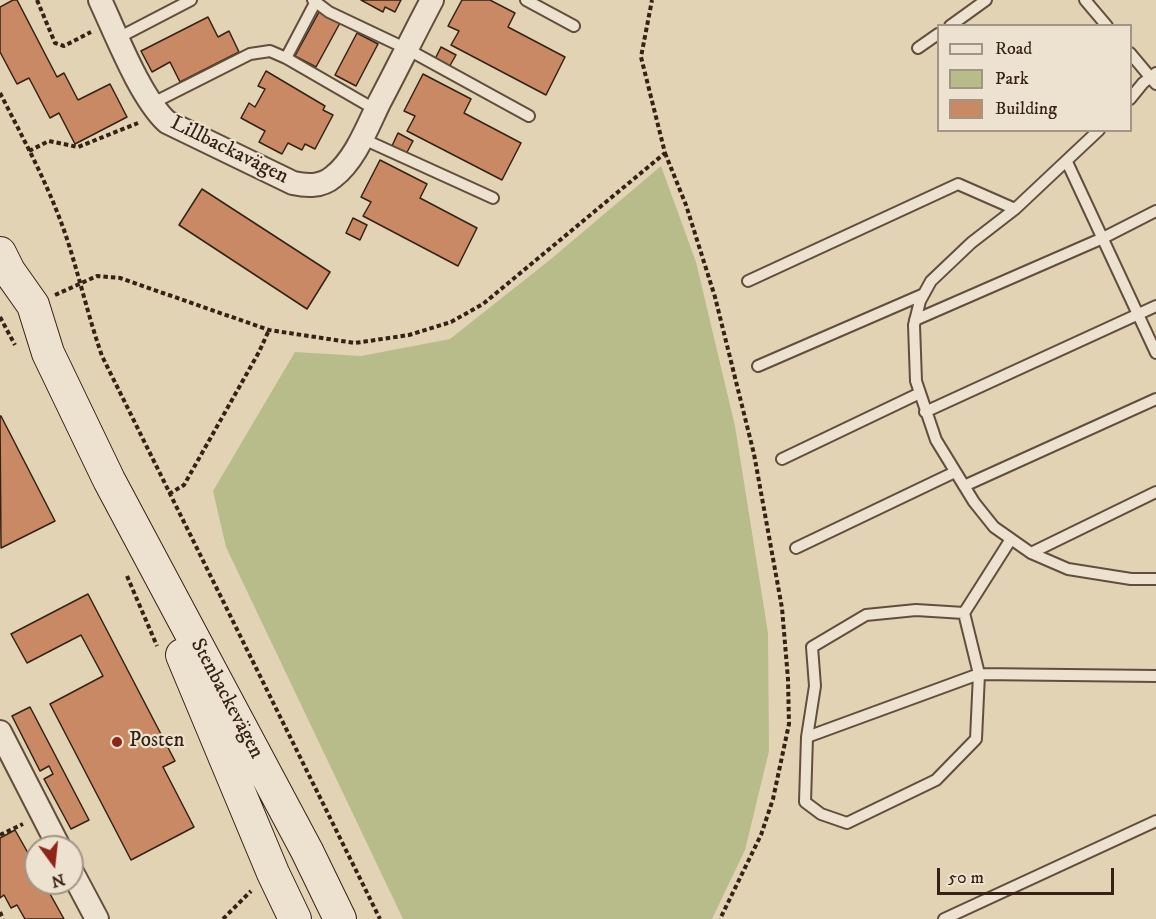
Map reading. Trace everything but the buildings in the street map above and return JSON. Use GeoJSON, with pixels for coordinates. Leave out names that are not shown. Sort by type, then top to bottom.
{"type":"FeatureCollection","features":[{"type":"Feature","properties":{"kind":"street","name":"Lillbackavägen"},"geometry":{"type":"LineString","coordinates":[[100,0],[154,107],[167,122],[293,183],[307,186],[331,179],[342,168],[361,138],[432,0]]}},
{"type":"Feature","properties":{"kind":"street","name":"Stenbackevägen"},"geometry":{"type":"LineString","coordinates":[[4,262],[18,311],[34,353],[109,480],[302,841],[335,909]]}},
{"type":"Feature","properties":{"kind":"street","name":"Stenbackevägen"},"geometry":{"type":"LineString","coordinates":[[109,480],[294,919]]}},
{"type":"Feature","properties":{"kind":"street"},"geometry":{"type":"LineString","coordinates":[[0,732],[53,835]]}},
{"type":"Feature","properties":{"kind":"street"},"geometry":{"type":"LineString","coordinates":[[84,895],[97,919]]}},
{"type":"Feature","properties":{"kind":"street"},"geometry":{"type":"LineString","coordinates":[[294,919],[335,909]]}},
{"type":"Feature","properties":{"kind":"lane"},"geometry":{"type":"LineString","coordinates":[[114,30],[191,0]]}},
{"type":"Feature","properties":{"kind":"lane"},"geometry":{"type":"LineString","coordinates":[[953,24],[986,0]]}},
{"type":"Feature","properties":{"kind":"lane"},"geometry":{"type":"LineString","coordinates":[[1085,0],[1104,22]]}},
{"type":"Feature","properties":{"kind":"lane"},"geometry":{"type":"LineString","coordinates":[[286,58],[314,2],[407,49],[529,116]]}},
{"type":"Feature","properties":{"kind":"lane"},"geometry":{"type":"LineString","coordinates":[[534,2],[574,26]]}},
{"type":"Feature","properties":{"kind":"lane"},"geometry":{"type":"LineString","coordinates":[[918,48],[937,35]]}},
{"type":"Feature","properties":{"kind":"lane"},"geometry":{"type":"LineString","coordinates":[[154,107],[250,54],[270,51],[376,110]]}},
{"type":"Feature","properties":{"kind":"lane"},"geometry":{"type":"LineString","coordinates":[[1132,54],[1154,78],[1143,83],[1132,98]]}},
{"type":"Feature","properties":{"kind":"lane"},"geometry":{"type":"LineString","coordinates":[[1097,132],[1015,209],[946,265],[931,282],[920,301],[915,320],[916,381],[936,440],[964,486],[994,527],[1031,553],[1068,569],[1131,579],[1156,579]]}},
{"type":"Feature","properties":{"kind":"lane"},"geometry":{"type":"LineString","coordinates":[[361,138],[493,198]]}},
{"type":"Feature","properties":{"kind":"lane"},"geometry":{"type":"LineString","coordinates":[[1067,162],[1156,353]]}},
{"type":"Feature","properties":{"kind":"lane"},"geometry":{"type":"LineString","coordinates":[[748,281],[958,183],[1015,209]]}},
{"type":"Feature","properties":{"kind":"lane"},"geometry":{"type":"LineString","coordinates":[[915,320],[1103,238],[1156,211]]}},
{"type":"Feature","properties":{"kind":"lane"},"geometry":{"type":"LineString","coordinates":[[758,366],[924,294]]}},
{"type":"Feature","properties":{"kind":"lane"},"geometry":{"type":"LineString","coordinates":[[925,412],[1156,306]]}},
{"type":"Feature","properties":{"kind":"lane"},"geometry":{"type":"LineString","coordinates":[[782,459],[920,393]]}},
{"type":"Feature","properties":{"kind":"lane"},"geometry":{"type":"LineString","coordinates":[[964,486],[1156,399]]}},
{"type":"Feature","properties":{"kind":"lane"},"geometry":{"type":"LineString","coordinates":[[796,548],[956,472]]}},
{"type":"Feature","properties":{"kind":"lane"},"geometry":{"type":"LineString","coordinates":[[1031,553],[1156,492]]}},
{"type":"Feature","properties":{"kind":"lane"},"geometry":{"type":"LineString","coordinates":[[964,613],[916,610],[866,615],[812,647],[814,686],[807,737],[805,802],[821,814],[847,823],[936,780],[976,739],[978,674],[964,613],[1011,538]]}},
{"type":"Feature","properties":{"kind":"lane"},"geometry":{"type":"LineString","coordinates":[[807,737],[978,674],[1156,676]]}},
{"type":"Feature","properties":{"kind":"lane"},"geometry":{"type":"LineString","coordinates":[[944,919],[1156,821]]}},
{"type":"Feature","properties":{"kind":"path"},"geometry":{"type":"LineString","coordinates":[[37,0],[55,43],[64,46],[114,30]]}},
{"type":"Feature","properties":{"kind":"path"},"geometry":{"type":"LineString","coordinates":[[652,0],[641,57],[665,153],[686,205],[737,381],[775,561],[786,641],[789,724],[773,799],[761,835],[720,919]]}},
{"type":"Feature","properties":{"kind":"path"},"geometry":{"type":"LineString","coordinates":[[0,93],[45,183],[66,237],[102,356],[380,919]]}},
{"type":"Feature","properties":{"kind":"path"},"geometry":{"type":"LineString","coordinates":[[30,151],[49,141],[78,147],[135,125],[154,107]]}},
{"type":"Feature","properties":{"kind":"path"},"geometry":{"type":"LineString","coordinates":[[79,284],[97,276],[120,278],[269,330],[355,343],[409,335],[451,321],[483,304],[665,153]]}},
{"type":"Feature","properties":{"kind":"path"},"geometry":{"type":"LineString","coordinates":[[0,318],[34,353]]}},
{"type":"Feature","properties":{"kind":"path"},"geometry":{"type":"LineString","coordinates":[[169,494],[184,485],[259,352],[269,330]]}},
{"type":"Feature","properties":{"kind":"path"},"geometry":{"type":"LineString","coordinates":[[123,568],[161,655]]}},
{"type":"Feature","properties":{"kind":"path"},"geometry":{"type":"LineString","coordinates":[[223,919],[255,887]]}},
{"type":"Feature","properties":{"kind":"path"},"geometry":{"type":"LineString","coordinates":[[0,912],[3,919]]}},
{"type":"Feature","properties":{"kind":"green space"},"geometry":{"type":"Polygon","coordinates":[[[661,166],[696,262],[735,426],[768,633],[769,751],[745,850],[712,919],[403,919],[226,547],[213,491],[295,352],[361,356],[450,339],[551,259],[661,166]]]}},
{"type":"Feature","properties":{"kind":"place","name":"Posten"},"geometry":{"type":"Point","coordinates":[117,742]}}]}
